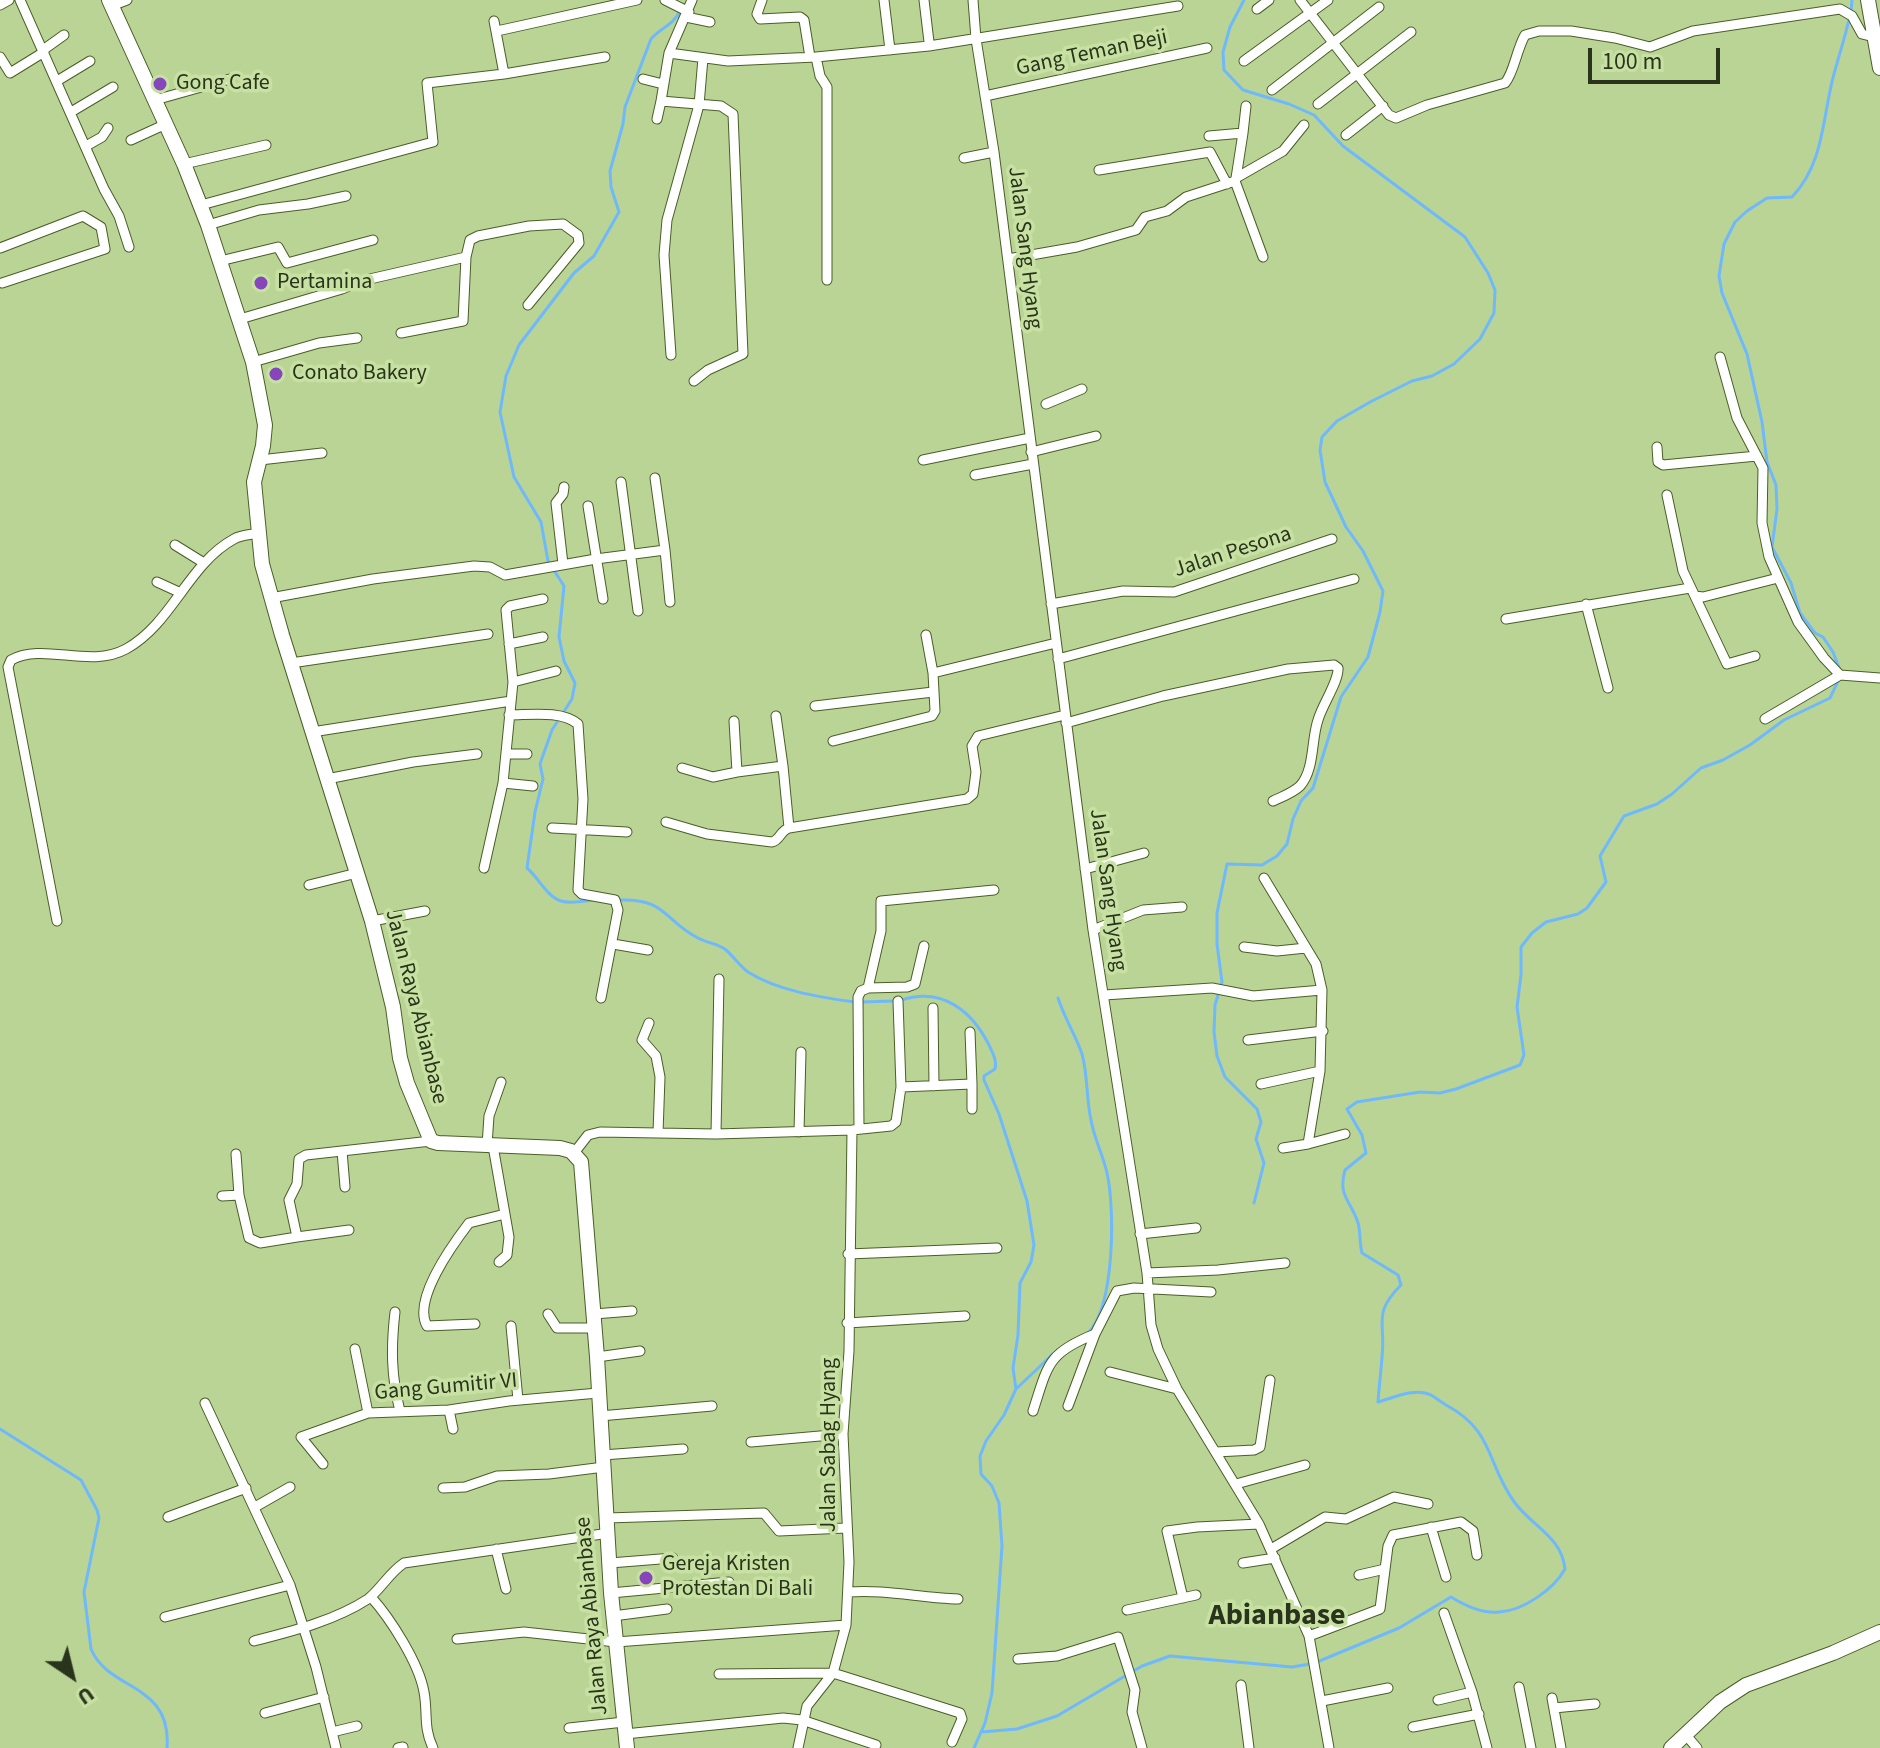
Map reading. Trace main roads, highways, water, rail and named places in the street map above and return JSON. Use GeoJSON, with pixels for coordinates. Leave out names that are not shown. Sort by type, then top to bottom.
{"type":"FeatureCollection","features":[{"type":"Feature","properties":{"kind":"main road"},"geometry":{"type":"LineString","coordinates":[[1868,0],[1880,68]]}},
{"type":"Feature","properties":{"kind":"main road","name":"Jalan Raya Abianbase"},"geometry":{"type":"LineString","coordinates":[[110,3],[201,205],[253,362],[265,425],[254,482],[258,533],[271,598],[372,921],[393,1007],[404,1070],[416,1110],[431,1141],[560,1148],[574,1153],[581,1162],[595,1321],[611,1593],[625,1735]]}},
{"type":"Feature","properties":{"kind":"main road"},"geometry":{"type":"LineString","coordinates":[[1671,1748],[1720,1702],[1746,1685],[1880,1632]]}},
{"type":"Feature","properties":{"kind":"waterway"},"geometry":{"type":"LineString","coordinates":[[1244,0],[1230,27],[1223,52],[1224,70],[1243,90],[1314,115],[1343,146],[1465,237],[1495,290],[1494,313],[1480,339],[1454,364],[1372,401],[1337,421],[1322,437],[1320,450],[1325,482],[1346,527],[1363,551],[1383,591],[1368,657],[1341,697],[1313,788],[1301,801],[1287,844],[1277,856],[1262,865],[1227,864],[1217,913],[1222,982],[1215,1005],[1214,1032],[1217,1056],[1225,1077],[1257,1109],[1261,1122],[1256,1139],[1264,1163],[1254,1203]]}},
{"type":"Feature","properties":{"kind":"waterway"},"geometry":{"type":"LineString","coordinates":[[1851,12],[1852,0]]}},
{"type":"Feature","properties":{"kind":"waterway"},"geometry":{"type":"LineString","coordinates":[[595,900],[569,902],[556,899],[527,868],[543,779],[540,764],[552,730],[572,699],[575,683],[564,661],[559,637],[564,586],[548,561],[541,522],[514,477],[500,412],[506,376],[519,345],[574,273],[594,256],[619,212],[611,187],[610,171],[625,107],[651,39],[680,11]]}},
{"type":"Feature","properties":{"kind":"waterway"},"geometry":{"type":"LineString","coordinates":[[1839,668],[1823,637],[1815,633],[1800,613],[1791,583],[1772,547],[1777,509],[1776,485],[1767,462],[1747,354],[1722,293],[1719,276],[1724,244],[1735,222],[1767,198],[1792,197],[1811,169],[1849,19]]}},
{"type":"Feature","properties":{"kind":"waterway"},"geometry":{"type":"LineString","coordinates":[[1317,1662],[1399,1628],[1451,1597],[1486,1612],[1518,1608],[1546,1591],[1565,1569],[1558,1548],[1515,1503],[1482,1437],[1462,1415],[1425,1393],[1404,1394],[1378,1402],[1383,1311],[1401,1285],[1398,1275],[1362,1253],[1358,1223],[1345,1196],[1343,1178],[1345,1170],[1366,1153],[1362,1135],[1347,1109],[1357,1102],[1456,1089],[1520,1065],[1524,1055],[1517,1007],[1521,947],[1546,922],[1578,914],[1587,908],[1606,882],[1600,856],[1624,816],[1657,804],[1701,768],[1723,760],[1784,720],[1830,698],[1839,679]]}},
{"type":"Feature","properties":{"kind":"waterway"},"geometry":{"type":"LineString","coordinates":[[619,900],[635,900],[656,907],[687,931],[723,948],[745,970],[760,979],[800,992],[854,1002]]}},
{"type":"Feature","properties":{"kind":"waterway"},"geometry":{"type":"LineString","coordinates":[[902,1000],[930,997],[954,1005],[974,1022],[994,1057],[995,1069],[984,1076],[984,1080],[999,1114],[1027,1201],[1034,1245],[1031,1262],[1020,1283],[1013,1368],[1016,1389]]}},
{"type":"Feature","properties":{"kind":"waterway"},"geometry":{"type":"LineString","coordinates":[[1058,998],[1082,1054],[1091,1120],[1110,1189],[1112,1232],[1108,1280],[1097,1320],[1088,1333]]}},
{"type":"Feature","properties":{"kind":"waterway"},"geometry":{"type":"LineString","coordinates":[[862,1002],[894,1001]]}},
{"type":"Feature","properties":{"kind":"waterway"},"geometry":{"type":"LineString","coordinates":[[974,1748],[985,1723],[992,1693],[1002,1546],[999,1503],[992,1486],[981,1474],[980,1456],[1016,1389],[1054,1353]]}},
{"type":"Feature","properties":{"kind":"waterway"},"geometry":{"type":"LineString","coordinates":[[0,1429],[81,1480],[97,1510],[99,1518],[84,1592],[91,1649],[111,1673],[150,1699],[160,1711],[166,1727],[167,1748]]}},
{"type":"Feature","properties":{"kind":"waterway"},"geometry":{"type":"LineString","coordinates":[[981,1732],[1017,1729],[1057,1716],[1142,1666],[1170,1656],[1292,1667],[1310,1664]]}},
{"type":"Feature","properties":{"kind":"place","name":"Gong Cafe"},"geometry":{"type":"Point","coordinates":[160,84]}},
{"type":"Feature","properties":{"kind":"place","name":"Pertamina"},"geometry":{"type":"Point","coordinates":[261,283]}},
{"type":"Feature","properties":{"kind":"place","name":"Conato Bakery"},"geometry":{"type":"Point","coordinates":[276,374]}},
{"type":"Feature","properties":{"kind":"place","name":"Gereja Kristen Protestan Di Bali"},"geometry":{"type":"Point","coordinates":[646,1578]}},
{"type":"Feature","properties":{"kind":"district","name":"Abianbase"},"geometry":{"type":"Point","coordinates":[1277,1617]}}]}
